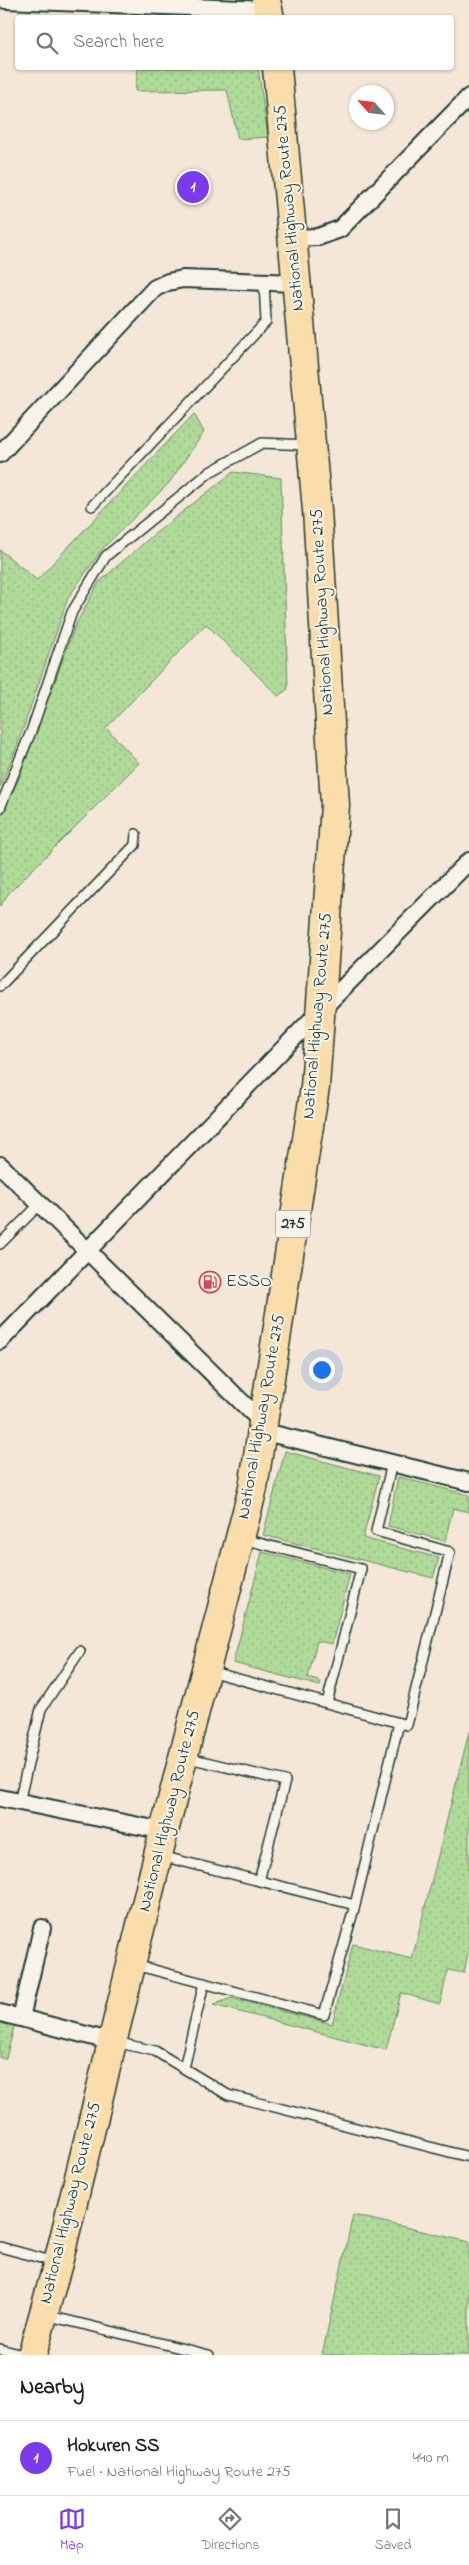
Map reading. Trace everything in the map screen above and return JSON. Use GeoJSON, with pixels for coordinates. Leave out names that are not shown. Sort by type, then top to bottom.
{"type":"FeatureCollection","features":[{"type":"Feature","properties":{"kind":"highway","name":"National Highway Route 275"},"geometry":{"type":"LineString","coordinates":[[32,2355],[58,2263],[161,1844],[253,1488],[314,1087],[335,805],[311,445],[294,238],[277,70]]}},
{"type":"Feature","properties":{"kind":"street"},"geometry":{"type":"LineString","coordinates":[[5,0],[268,9]]}},
{"type":"Feature","properties":{"kind":"street"},"geometry":{"type":"LineString","coordinates":[[294,238],[318,237],[340,229],[469,97]]}},
{"type":"Feature","properties":{"kind":"street"},"geometry":{"type":"LineString","coordinates":[[0,454],[156,288],[168,282],[183,279],[297,283]]}},
{"type":"Feature","properties":{"kind":"street"},"geometry":{"type":"LineString","coordinates":[[0,1341],[320,1011],[469,861]]}},
{"type":"Feature","properties":{"kind":"street"},"geometry":{"type":"LineString","coordinates":[[0,1165],[262,1427],[469,1482]]}},
{"type":"Feature","properties":{"kind":"street"},"geometry":{"type":"LineString","coordinates":[[0,1798],[161,1844]]}},
{"type":"Feature","properties":{"kind":"street"},"geometry":{"type":"LineString","coordinates":[[21,2018],[42,1928]]}},
{"type":"Feature","properties":{"kind":"street"},"geometry":{"type":"LineString","coordinates":[[0,2013],[113,2042]]}},
{"type":"Feature","properties":{"kind":"lane"},"geometry":{"type":"LineString","coordinates":[[92,506],[266,322],[264,282]]}},
{"type":"Feature","properties":{"kind":"lane"},"geometry":{"type":"LineString","coordinates":[[0,808],[32,729],[72,612],[106,556],[210,472],[262,443],[311,445]]}},
{"type":"Feature","properties":{"kind":"lane"},"geometry":{"type":"LineString","coordinates":[[0,986],[135,845],[136,834]]}},
{"type":"Feature","properties":{"kind":"lane"},"geometry":{"type":"LineString","coordinates":[[0,1244],[40,1204]]}},
{"type":"Feature","properties":{"kind":"lane"},"geometry":{"type":"LineString","coordinates":[[206,1670],[407,1725],[450,1552],[376,1531],[392,1463]]}},
{"type":"Feature","properties":{"kind":"lane"},"geometry":{"type":"LineString","coordinates":[[240,1538],[361,1569],[327,1703]]}},
{"type":"Feature","properties":{"kind":"lane"},"geometry":{"type":"LineString","coordinates":[[19,1802],[41,1709],[80,1651]]}},
{"type":"Feature","properties":{"kind":"lane"},"geometry":{"type":"LineString","coordinates":[[132,1964],[324,2015],[355,1905],[399,1723]]}},
{"type":"Feature","properties":{"kind":"lane"},"geometry":{"type":"LineString","coordinates":[[184,1757],[284,1781],[259,1881]]}},
{"type":"Feature","properties":{"kind":"lane"},"geometry":{"type":"LineString","coordinates":[[161,1844],[259,1881],[355,1905]]}},
{"type":"Feature","properties":{"kind":"lane"},"geometry":{"type":"LineString","coordinates":[[184,2068],[204,1983]]}},
{"type":"Feature","properties":{"kind":"lane"},"geometry":{"type":"LineString","coordinates":[[113,2042],[155,2050],[228,2095],[469,2157]]}},
{"type":"Feature","properties":{"kind":"lane"},"geometry":{"type":"LineString","coordinates":[[0,2247],[58,2263]]}},
{"type":"Feature","properties":{"kind":"lane"},"geometry":{"type":"LineString","coordinates":[[43,2315],[209,2355]]}},
{"type":"Feature","properties":{"kind":"lane"},"geometry":{"type":"LineString","coordinates":[[0,2348],[23,2355]]}},
{"type":"Feature","properties":{"kind":"green space"},"geometry":{"type":"Polygon","coordinates":[[[138,70],[258,70],[268,137],[238,139],[227,90],[135,91],[138,70]]]}},
{"type":"Feature","properties":{"kind":"green space"},"geometry":{"type":"Polygon","coordinates":[[[194,414],[204,432],[169,483],[103,548],[68,598],[16,749],[0,787],[0,550],[37,580],[194,414]]]}},
{"type":"Feature","properties":{"kind":"green space"},"geometry":{"type":"Polygon","coordinates":[[[233,472],[281,478],[288,689],[278,696],[206,624],[106,728],[139,763],[9,893],[0,906],[0,816],[18,781],[76,624],[99,582],[152,536],[233,472]]]}},
{"type":"Feature","properties":{"kind":"green space"},"geometry":{"type":"Polygon","coordinates":[[[285,1451],[379,1476],[363,1538],[439,1558],[433,1578],[263,1535],[285,1451]]]}},
{"type":"Feature","properties":{"kind":"green space"},"geometry":{"type":"Polygon","coordinates":[[[398,1477],[469,1495],[469,1512],[453,1508],[445,1541],[388,1526],[398,1477]]]}},
{"type":"Feature","properties":{"kind":"green space"},"geometry":{"type":"Polygon","coordinates":[[[262,1552],[350,1574],[332,1644],[317,1641],[308,1678],[321,1682],[320,1686],[233,1663],[262,1552]]]}},
{"type":"Feature","properties":{"kind":"green space"},"geometry":{"type":"Polygon","coordinates":[[[469,1732],[469,1947],[464,1973],[448,1970],[440,2004],[401,1993],[386,2050],[213,2005],[231,1998],[332,2024],[353,1944],[412,1959],[469,1732]]]}},
{"type":"Feature","properties":{"kind":"green space"},"geometry":{"type":"Polygon","coordinates":[[[0,2020],[15,2023],[6,2058],[0,2058],[0,2020]]]}},
{"type":"Feature","properties":{"kind":"green space"},"geometry":{"type":"Polygon","coordinates":[[[353,2215],[469,2242],[469,2355],[322,2355],[353,2215]]]}},
{"type":"Feature","properties":{"kind":"place","name":"Hokuren SS"},"geometry":{"type":"Point","coordinates":[193,187]}},
{"type":"Feature","properties":{"kind":"place","name":"ESSO"},"geometry":{"type":"Point","coordinates":[210,1282]}}]}
